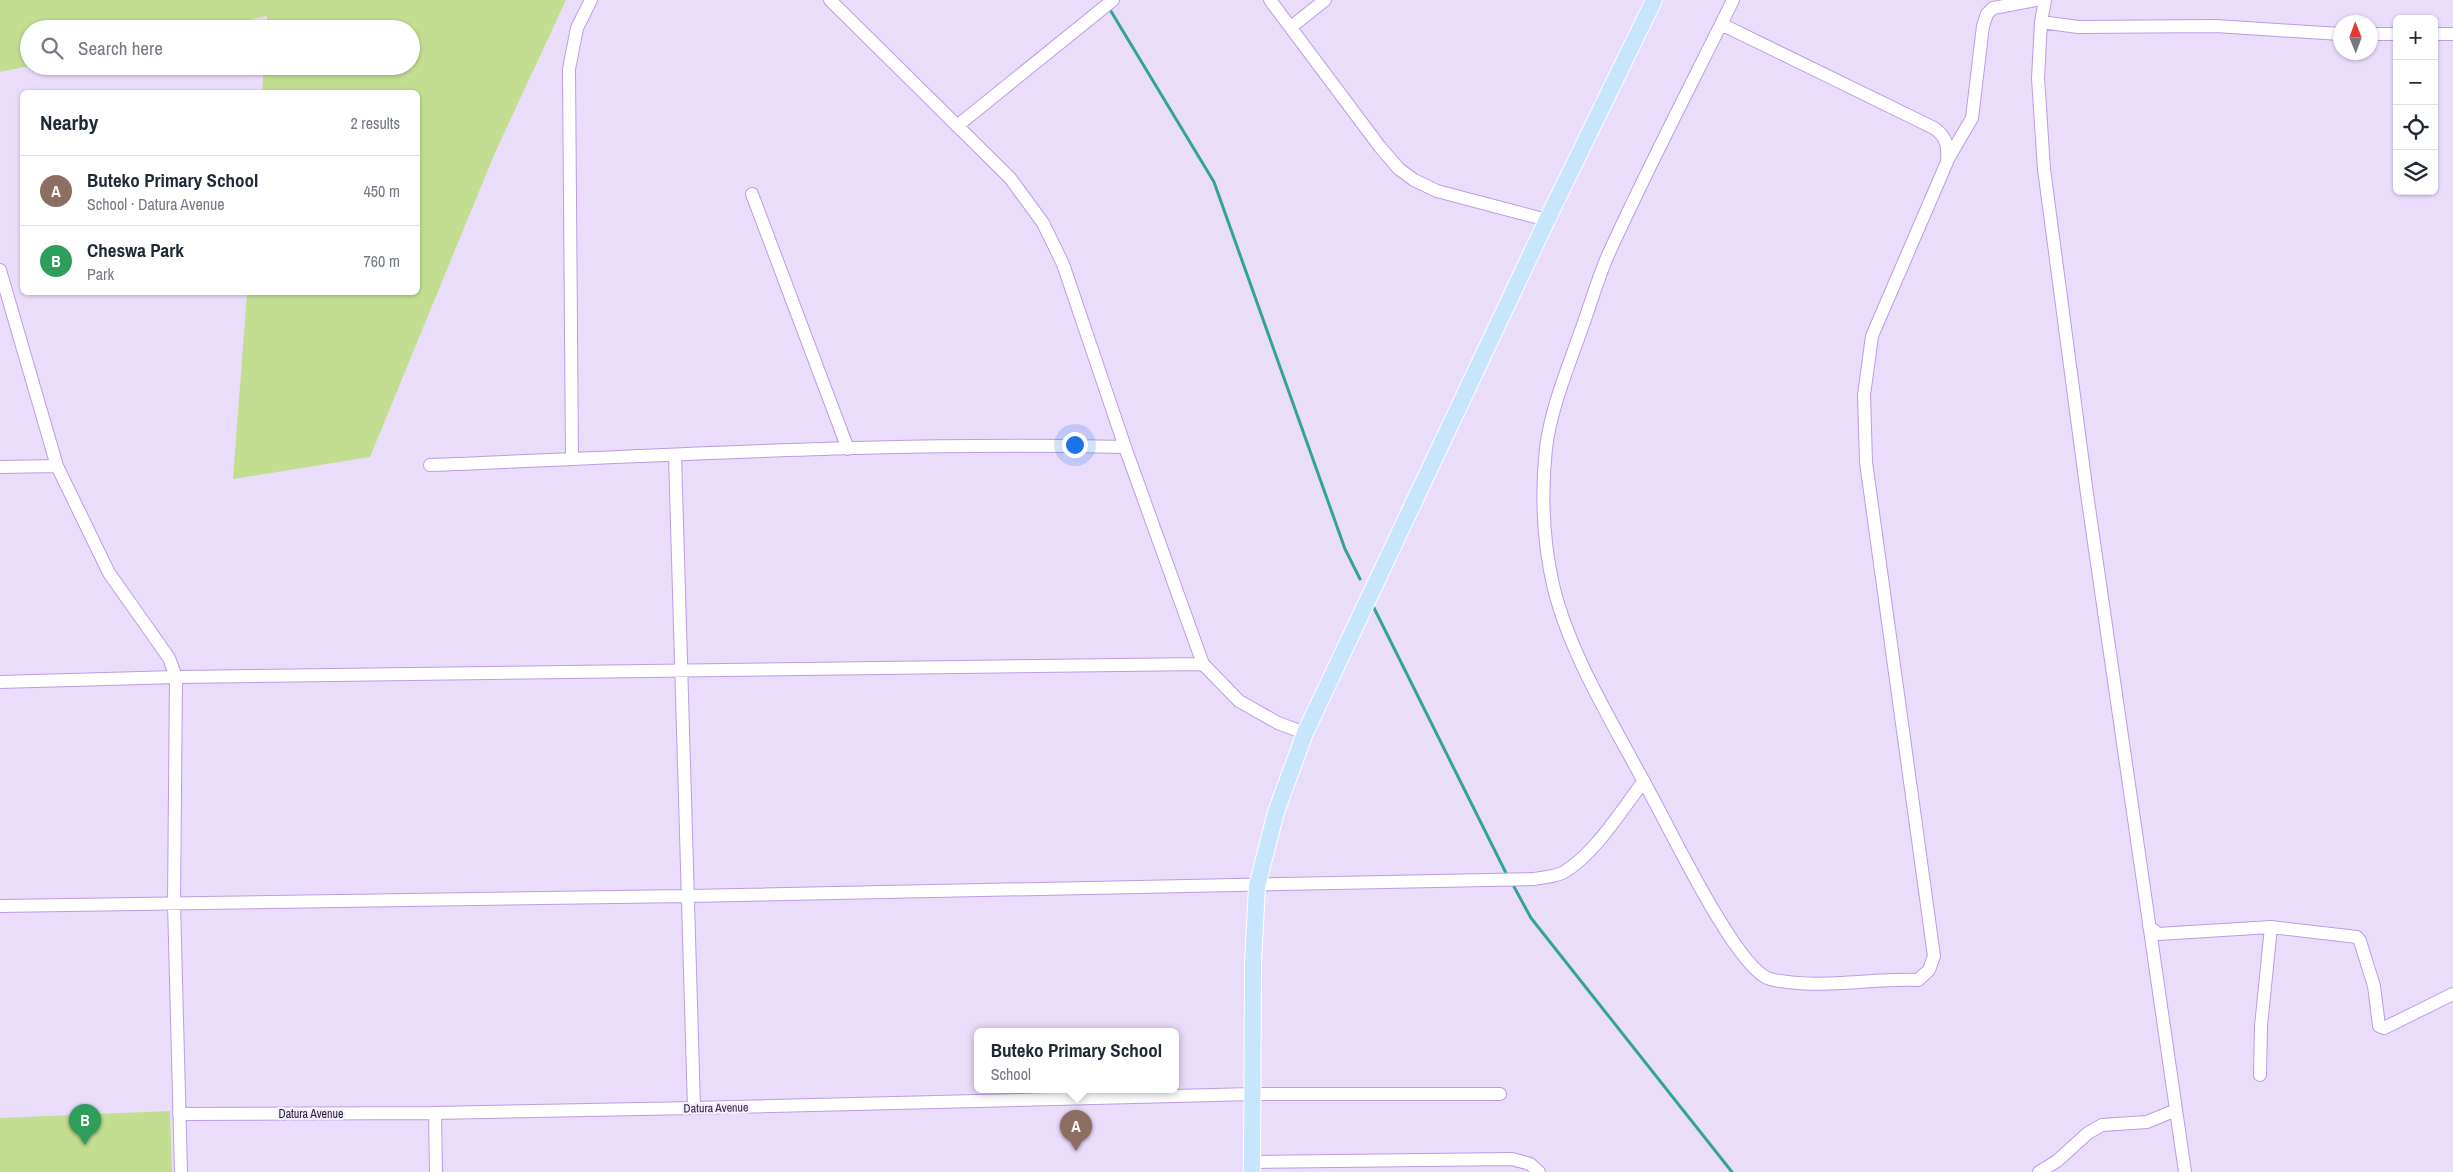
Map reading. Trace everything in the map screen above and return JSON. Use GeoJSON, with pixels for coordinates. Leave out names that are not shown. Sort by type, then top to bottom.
{"type":"FeatureCollection","features":[{"type":"Feature","properties":{"kind":"main road"},"geometry":{"type":"LineString","coordinates":[[1252,1167],[1253,963],[1256,886],[1276,812],[1305,733],[1547,220],[1654,0]]}},
{"type":"Feature","properties":{"kind":"street"},"geometry":{"type":"LineString","coordinates":[[572,459],[569,69],[577,28],[591,0]]}},
{"type":"Feature","properties":{"kind":"street"},"geometry":{"type":"LineString","coordinates":[[830,0],[1010,178],[1043,223],[1063,264],[1125,447],[1203,664],[1239,701],[1278,723],[1305,733]]}},
{"type":"Feature","properties":{"kind":"street"},"geometry":{"type":"LineString","coordinates":[[957,126],[1112,0]]}},
{"type":"Feature","properties":{"kind":"street"},"geometry":{"type":"LineString","coordinates":[[1270,0],[1399,169],[1414,180],[1437,191],[1547,220]]}},
{"type":"Feature","properties":{"kind":"street"},"geometry":{"type":"LineString","coordinates":[[1291,27],[1325,0]]}},
{"type":"Feature","properties":{"kind":"street"},"geometry":{"type":"LineString","coordinates":[[1732,0],[1607,258],[1558,394],[1546,447],[1544,520],[1556,594],[1568,633],[1644,781],[1728,934],[1752,967],[1762,976],[1773,980],[1803,983],[1918,980],[1929,970],[1934,956],[1866,462],[1864,396],[1872,336],[1947,162],[1972,118],[1983,26],[1987,14],[1993,8],[2036,0]]}},
{"type":"Feature","properties":{"kind":"street"},"geometry":{"type":"LineString","coordinates":[[2045,0],[2041,22],[2039,103],[2048,196],[2087,494],[2185,1172]]}},
{"type":"Feature","properties":{"kind":"street"},"geometry":{"type":"LineString","coordinates":[[2041,22],[2078,27],[2216,26],[2333,34]]}},
{"type":"Feature","properties":{"kind":"street"},"geometry":{"type":"LineString","coordinates":[[1721,24],[1934,128],[1944,135],[1947,162]]}},
{"type":"Feature","properties":{"kind":"street"},"geometry":{"type":"LineString","coordinates":[[2378,34],[2393,34]]}},
{"type":"Feature","properties":{"kind":"street"},"geometry":{"type":"LineString","coordinates":[[2438,34],[2453,34]]}},
{"type":"Feature","properties":{"kind":"street"},"geometry":{"type":"LineString","coordinates":[[752,194],[848,449]]}},
{"type":"Feature","properties":{"kind":"street"},"geometry":{"type":"LineString","coordinates":[[0,270],[57,466],[109,572],[168,658],[176,677],[174,903],[181,1172]]}},
{"type":"Feature","properties":{"kind":"street"},"geometry":{"type":"LineString","coordinates":[[430,465],[848,449],[1036,444],[1125,447]]}},
{"type":"Feature","properties":{"kind":"street"},"geometry":{"type":"LineString","coordinates":[[675,455],[694,1108]]}},
{"type":"Feature","properties":{"kind":"street"},"geometry":{"type":"LineString","coordinates":[[0,467],[57,466]]}},
{"type":"Feature","properties":{"kind":"street"},"geometry":{"type":"LineString","coordinates":[[0,682],[176,677],[1203,664]]}},
{"type":"Feature","properties":{"kind":"street"},"geometry":{"type":"LineString","coordinates":[[0,906],[688,896],[1511,880],[1554,876],[1570,868],[1591,849],[1644,781]]}},
{"type":"Feature","properties":{"kind":"street"},"geometry":{"type":"LineString","coordinates":[[2149,926],[2158,934],[2271,927],[2357,937],[2360,941],[2374,986],[2379,1026],[2384,1028],[2391,1027],[2453,994]]}},
{"type":"Feature","properties":{"kind":"street"},"geometry":{"type":"LineString","coordinates":[[2260,1075],[2261,1026],[2271,927]]}},
{"type":"Feature","properties":{"kind":"street","name":"Datura Avenue"},"geometry":{"type":"LineString","coordinates":[[179,1114],[435,1113],[1252,1094],[1500,1094]]}},
{"type":"Feature","properties":{"kind":"street"},"geometry":{"type":"LineString","coordinates":[[2039,1172],[2057,1161],[2088,1133],[2102,1125],[2147,1122],[2176,1110]]}},
{"type":"Feature","properties":{"kind":"street"},"geometry":{"type":"LineString","coordinates":[[435,1113],[436,1172]]}},
{"type":"Feature","properties":{"kind":"street"},"geometry":{"type":"LineString","coordinates":[[1252,1167],[1512,1159],[1530,1164],[1539,1172]]}},
{"type":"Feature","properties":{"kind":"green space"},"geometry":{"type":"Polygon","coordinates":[[[0,0],[566,0],[494,155],[370,457],[233,479],[247,295],[420,295],[420,90],[262,90],[263,75],[420,75],[420,20],[267,20],[267,16],[248,20],[20,20],[20,68],[0,72],[0,0]]]}},
{"type":"Feature","properties":{"kind":"green space"},"geometry":{"type":"Polygon","coordinates":[[[170,1111],[172,1172],[0,1172],[0,1118],[170,1111]]]}},
{"type":"Feature","properties":{"kind":"waterway"},"geometry":{"type":"LineString","coordinates":[[1109,8],[1214,182],[1345,549],[1360,579]]}},
{"type":"Feature","properties":{"kind":"waterway"},"geometry":{"type":"LineString","coordinates":[[1373,606],[1507,875]]}},
{"type":"Feature","properties":{"kind":"waterway"},"geometry":{"type":"LineString","coordinates":[[1512,883],[1531,918],[1732,1172]]}},
{"type":"Feature","properties":{"kind":"place","name":"Cheswa Park"},"geometry":{"type":"Point","coordinates":[85,1145]}},
{"type":"Feature","properties":{"kind":"place","name":"Buteko Primary School"},"geometry":{"type":"Point","coordinates":[1076,1151]}}]}
